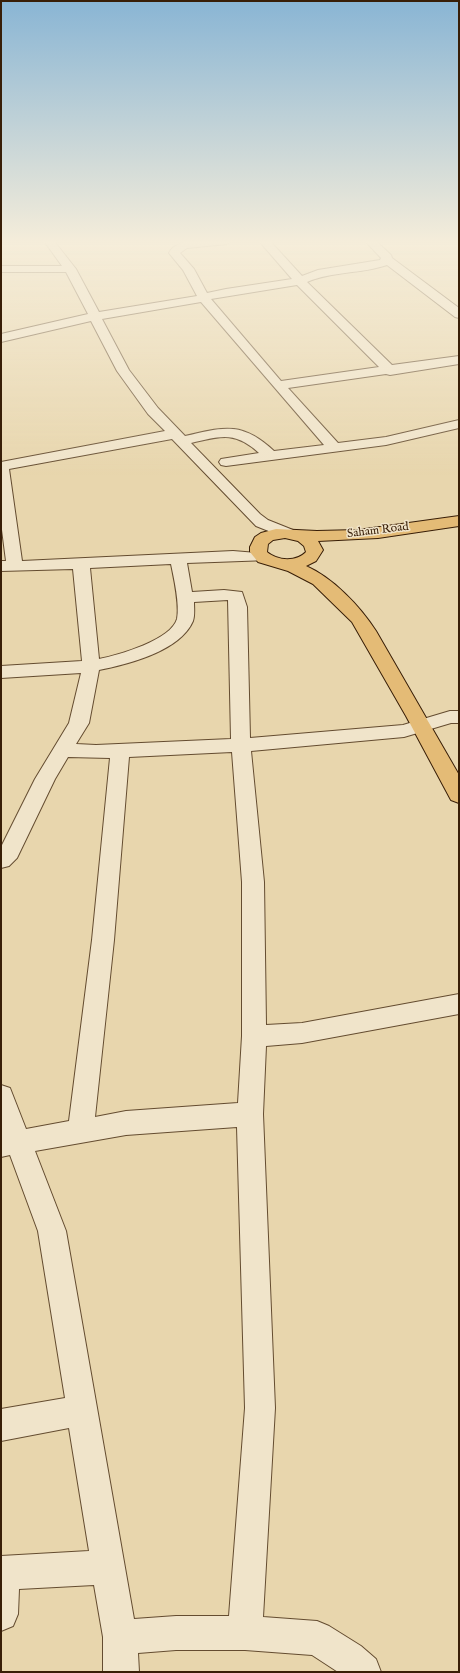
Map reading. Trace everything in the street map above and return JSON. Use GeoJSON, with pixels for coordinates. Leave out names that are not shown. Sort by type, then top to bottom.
{"type":"FeatureCollection","features":[{"type":"Feature","properties":{"kind":"main road","name":"Saham Road"},"geometry":{"type":"LineString","coordinates":[[262,541],[292,534],[340,536],[459,521]]}},
{"type":"Feature","properties":{"kind":"main road","name":"Saham Road"},"geometry":{"type":"LineString","coordinates":[[286,564],[295,564],[312,554],[346,542],[459,527]]}},
{"type":"Feature","properties":{"kind":"main road"},"geometry":{"type":"LineString","coordinates":[[292,534],[307,538],[313,544],[312,554],[318,580]]}},
{"type":"Feature","properties":{"kind":"main road"},"geometry":{"type":"LineString","coordinates":[[262,541],[277,563],[286,564],[318,580],[358,618],[422,726],[453,774],[459,795]]}},
{"type":"Feature","properties":{"kind":"street"},"geometry":{"type":"LineString","coordinates":[[1,338],[20,332],[85,319]]}},
{"type":"Feature","properties":{"kind":"street"},"geometry":{"type":"LineString","coordinates":[[96,319],[123,371],[153,411],[177,437],[262,541],[233,556],[178,560],[8,566],[1,468],[3,466],[177,437],[213,434],[240,434],[250,438],[271,457]]}},
{"type":"Feature","properties":{"kind":"street"},"geometry":{"type":"LineString","coordinates":[[222,319],[278,385],[334,447]]}},
{"type":"Feature","properties":{"kind":"street"},"geometry":{"type":"LineString","coordinates":[[337,319],[390,371]]}},
{"type":"Feature","properties":{"kind":"street"},"geometry":{"type":"LineString","coordinates":[[278,385],[390,371],[454,361],[459,371]]}},
{"type":"Feature","properties":{"kind":"street"},"geometry":{"type":"LineString","coordinates":[[226,462],[386,440],[459,424]]}},
{"type":"Feature","properties":{"kind":"street"},"geometry":{"type":"LineString","coordinates":[[1,672],[91,666],[159,645],[179,632],[185,619],[184,598],[178,560]]}},
{"type":"Feature","properties":{"kind":"street"},"geometry":{"type":"LineString","coordinates":[[1,860],[9,852],[46,779],[79,723],[91,666],[81,564]]}},
{"type":"Feature","properties":{"kind":"street"},"geometry":{"type":"LineString","coordinates":[[184,598],[224,595],[236,596],[241,745],[253,882],[254,1036],[250,1114],[260,1408],[245,1633]]}},
{"type":"Feature","properties":{"kind":"street"},"geometry":{"type":"LineString","coordinates":[[63,750],[96,752],[241,745],[404,731],[450,717],[459,717]]}},
{"type":"Feature","properties":{"kind":"street"},"geometry":{"type":"LineString","coordinates":[[81,1130],[103,940],[120,751]]}},
{"type":"Feature","properties":{"kind":"street"},"geometry":{"type":"LineString","coordinates":[[254,1036],[302,1033],[459,1004]]}},
{"type":"Feature","properties":{"kind":"street"},"geometry":{"type":"LineString","coordinates":[[1,1096],[10,1143],[52,1231],[120,1637],[121,1672]]}},
{"type":"Feature","properties":{"kind":"street"},"geometry":{"type":"LineString","coordinates":[[10,1143],[126,1123],[250,1114]]}},
{"type":"Feature","properties":{"kind":"street"},"geometry":{"type":"LineString","coordinates":[[1,1424],[82,1410]]}},
{"type":"Feature","properties":{"kind":"street"},"geometry":{"type":"LineString","coordinates":[[1,1614],[2,1573],[109,1567]]}},
{"type":"Feature","properties":{"kind":"street"},"geometry":{"type":"LineString","coordinates":[[120,1637],[176,1633],[245,1633],[317,1638],[349,1658],[363,1672]]}}]}
